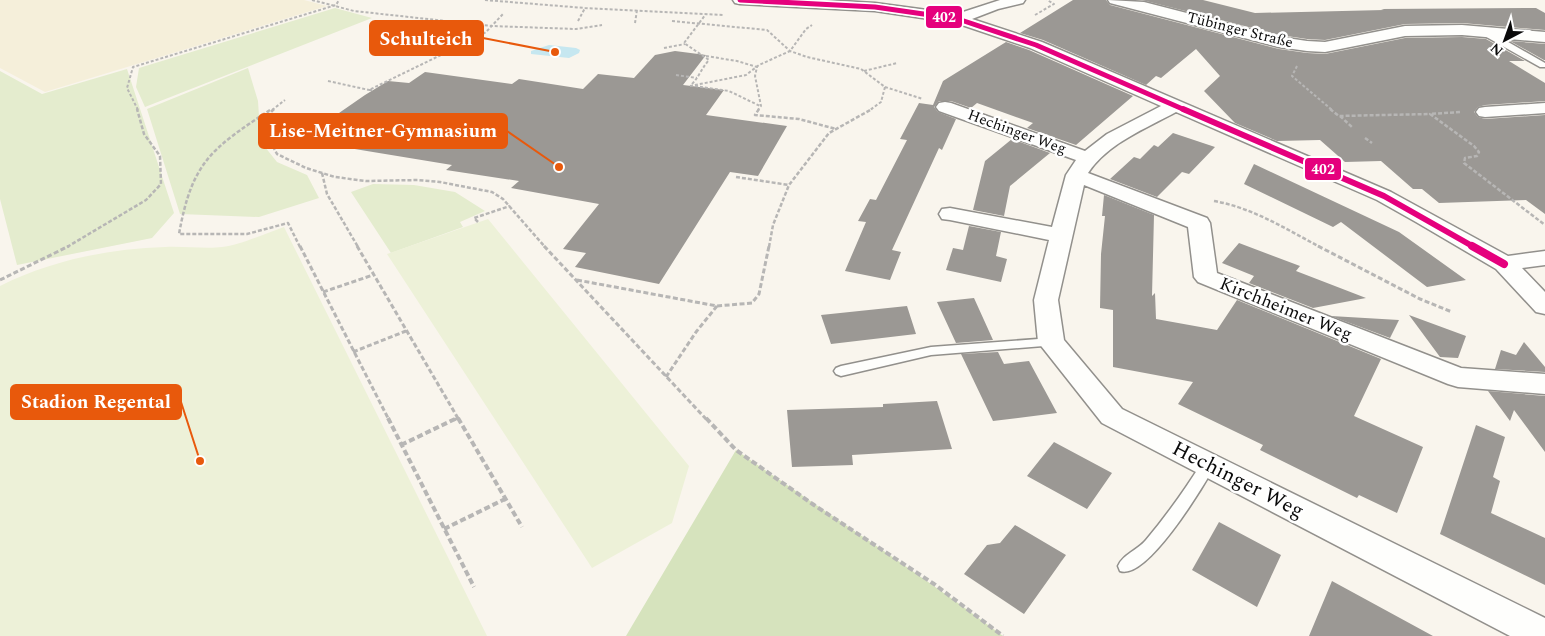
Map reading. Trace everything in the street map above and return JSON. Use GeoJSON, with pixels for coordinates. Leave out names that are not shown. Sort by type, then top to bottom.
{"type":"FeatureCollection","features":[{"type":"Feature","properties":{"kind":"street"},"geometry":{"type":"LineString","coordinates":[[740,0],[882,8],[958,20],[1036,45],[1384,196],[1504,264],[1545,306]]}},
{"type":"Feature","properties":{"kind":"street"},"geometry":{"type":"LineString","coordinates":[[958,20],[993,6],[1018,0]]}},
{"type":"Feature","properties":{"kind":"street","name":"Tübinger Straße"},"geometry":{"type":"LineString","coordinates":[[1115,0],[1279,42],[1307,46],[1324,47],[1405,30],[1462,30],[1545,37]]}},
{"type":"Feature","properties":{"kind":"street","name":"Hechinger Weg"},"geometry":{"type":"LineString","coordinates":[[1176,105],[1114,138],[1082,166],[1046,300],[1051,342],[1112,416],[1545,636]]}},
{"type":"Feature","properties":{"kind":"street","name":"Hechinger Weg"},"geometry":{"type":"LineString","coordinates":[[945,107],[1082,166]]}},
{"type":"Feature","properties":{"kind":"street"},"geometry":{"type":"LineString","coordinates":[[1485,112],[1545,108]]}},
{"type":"Feature","properties":{"kind":"street","name":"Kirchheimer Weg"},"geometry":{"type":"LineString","coordinates":[[1082,166],[1199,223],[1206,278],[1458,377],[1545,384]]}},
{"type":"Feature","properties":{"kind":"street"},"geometry":{"type":"LineString","coordinates":[[950,214],[1062,236]]}},
{"type":"Feature","properties":{"kind":"street"},"geometry":{"type":"LineString","coordinates":[[1504,264],[1545,258]]}},
{"type":"Feature","properties":{"kind":"lane"},"geometry":{"type":"LineString","coordinates":[[1486,33],[1543,65]]}},
{"type":"Feature","properties":{"kind":"lane"},"geometry":{"type":"LineString","coordinates":[[841,371],[931,351],[1051,342]]}},
{"type":"Feature","properties":{"kind":"lane"},"geometry":{"type":"LineString","coordinates":[[1126,566],[1150,547],[1193,490],[1208,465]]}},
{"type":"Feature","properties":{"kind":"path"},"geometry":{"type":"LineString","coordinates":[[312,0],[383,16],[492,26],[576,29],[602,25]]}},
{"type":"Feature","properties":{"kind":"path"},"geometry":{"type":"LineString","coordinates":[[0,280],[85,237],[146,200],[161,184],[160,156],[144,134],[136,103],[127,88],[133,67],[336,6],[339,0]]}},
{"type":"Feature","properties":{"kind":"path"},"geometry":{"type":"LineString","coordinates":[[486,0],[585,8],[729,15]]}},
{"type":"Feature","properties":{"kind":"path"},"geometry":{"type":"LineString","coordinates":[[578,22],[585,8]]}},
{"type":"Feature","properties":{"kind":"path"},"geometry":{"type":"LineString","coordinates":[[635,23],[636,10]]}},
{"type":"Feature","properties":{"kind":"path"},"geometry":{"type":"LineString","coordinates":[[369,90],[478,37],[503,14]]}},
{"type":"Feature","properties":{"kind":"path"},"geometry":{"type":"LineString","coordinates":[[685,44],[686,39],[706,14]]}},
{"type":"Feature","properties":{"kind":"path"},"geometry":{"type":"LineString","coordinates":[[672,21],[767,29],[790,51],[863,71],[885,87],[945,107]]}},
{"type":"Feature","properties":{"kind":"path"},"geometry":{"type":"LineString","coordinates":[[690,86],[736,78],[790,51],[806,29],[820,23]]}},
{"type":"Feature","properties":{"kind":"path"},"geometry":{"type":"LineString","coordinates":[[664,48],[685,44],[706,56],[737,61],[757,67]]}},
{"type":"Feature","properties":{"kind":"path"},"geometry":{"type":"LineString","coordinates":[[1307,46],[1292,76],[1352,127]]}},
{"type":"Feature","properties":{"kind":"path"},"geometry":{"type":"LineString","coordinates":[[690,86],[698,78],[699,71],[709,60],[706,56]]}},
{"type":"Feature","properties":{"kind":"path"},"geometry":{"type":"LineString","coordinates":[[863,71],[898,63]]}},
{"type":"Feature","properties":{"kind":"path"},"geometry":{"type":"LineString","coordinates":[[757,67],[755,76],[760,106],[755,115],[799,119],[837,129]]}},
{"type":"Feature","properties":{"kind":"path"},"geometry":{"type":"LineString","coordinates":[[676,76],[698,78]]}},
{"type":"Feature","properties":{"kind":"path"},"geometry":{"type":"LineString","coordinates":[[328,81],[372,90]]}},
{"type":"Feature","properties":{"kind":"path"},"geometry":{"type":"LineString","coordinates":[[690,86],[728,89],[741,94],[760,106]]}},
{"type":"Feature","properties":{"kind":"path"},"geometry":{"type":"LineString","coordinates":[[576,280],[717,306],[752,304],[759,294],[773,225],[788,185],[829,133],[867,112],[880,102],[885,87]]}},
{"type":"Feature","properties":{"kind":"path"},"geometry":{"type":"LineString","coordinates":[[285,100],[225,141],[209,155],[198,169],[184,203],[179,234],[247,234],[288,223],[474,587]]}},
{"type":"Feature","properties":{"kind":"path"},"geometry":{"type":"LineString","coordinates":[[274,107],[267,116],[265,124],[268,137],[277,154],[306,168],[335,177],[366,181],[418,180],[461,185],[492,192],[510,206],[538,240],[736,450],[814,505],[934,584],[1004,636]]}},
{"type":"Feature","properties":{"kind":"path"},"geometry":{"type":"LineString","coordinates":[[1339,116],[1485,112]]}},
{"type":"Feature","properties":{"kind":"path"},"geometry":{"type":"LineString","coordinates":[[1430,114],[1474,146],[1479,152],[1477,156],[1465,158],[1464,163],[1545,226]]}},
{"type":"Feature","properties":{"kind":"path"},"geometry":{"type":"LineString","coordinates":[[268,137],[291,130],[310,133]]}},
{"type":"Feature","properties":{"kind":"path"},"geometry":{"type":"LineString","coordinates":[[1366,138],[1372,144]]}},
{"type":"Feature","properties":{"kind":"path"},"geometry":{"type":"LineString","coordinates":[[322,173],[327,194],[522,527]]}},
{"type":"Feature","properties":{"kind":"path"},"geometry":{"type":"LineString","coordinates":[[736,177],[788,185]]}},
{"type":"Feature","properties":{"kind":"path"},"geometry":{"type":"LineString","coordinates":[[1214,201],[1231,204],[1253,212],[1420,298],[1452,312]]}},
{"type":"Feature","properties":{"kind":"path"},"geometry":{"type":"LineString","coordinates":[[478,222],[474,218],[510,206]]}},
{"type":"Feature","properties":{"kind":"path"},"geometry":{"type":"LineString","coordinates":[[323,292],[373,275]]}},
{"type":"Feature","properties":{"kind":"path"},"geometry":{"type":"LineString","coordinates":[[666,377],[696,332],[717,306]]}},
{"type":"Feature","properties":{"kind":"path"},"geometry":{"type":"LineString","coordinates":[[353,352],[406,331]]}},
{"type":"Feature","properties":{"kind":"path"},"geometry":{"type":"LineString","coordinates":[[401,444],[458,418]]}},
{"type":"Feature","properties":{"kind":"path"},"geometry":{"type":"LineString","coordinates":[[444,529],[505,499]]}},
{"type":"Feature","properties":{"kind":"shaded area"},"geometry":{"type":"Polygon","coordinates":[[[0,0],[304,0],[327,6],[45,92],[0,68],[0,0]]]}},
{"type":"Feature","properties":{"kind":"green space"},"geometry":{"type":"Polygon","coordinates":[[[335,8],[372,18],[145,107],[136,87],[139,68],[335,8]]]}},
{"type":"Feature","properties":{"kind":"green space"},"geometry":{"type":"Polygon","coordinates":[[[248,68],[258,101],[260,132],[265,147],[277,162],[307,175],[319,198],[259,217],[180,214],[147,109],[248,68]]]}},
{"type":"Feature","properties":{"kind":"green space"},"geometry":{"type":"Polygon","coordinates":[[[127,69],[174,213],[152,238],[17,265],[0,199],[0,71],[42,94],[127,69]]]}},
{"type":"Feature","properties":{"kind":"green space"},"geometry":{"type":"Polygon","coordinates":[[[373,184],[414,185],[455,192],[485,211],[460,222],[463,227],[391,253],[351,192],[373,184]]]}},
{"type":"Feature","properties":{"kind":"green space"},"geometry":{"type":"Polygon","coordinates":[[[488,219],[689,466],[672,523],[592,568],[387,254],[488,219]]]}},
{"type":"Feature","properties":{"kind":"green space"},"geometry":{"type":"Polygon","coordinates":[[[284,227],[487,636],[0,636],[0,286],[40,269],[81,257],[144,248],[209,248],[229,246],[284,227]]]}},
{"type":"Feature","properties":{"kind":"green space"},"geometry":{"type":"Polygon","coordinates":[[[736,450],[904,565],[1003,636],[626,636],[736,450]]]}},
{"type":"Feature","properties":{"kind":"water"},"geometry":{"type":"Polygon","coordinates":[[[549,45],[580,50],[579,53],[569,58],[531,54],[531,51],[549,45]]]}},
{"type":"Feature","properties":{"kind":"building"},"geometry":{"type":"Polygon","coordinates":[[[1073,0],[1106,0],[1110,5],[1279,49],[1307,53],[1325,54],[1405,38],[1462,37],[1486,39],[1525,61],[1509,61],[1545,83],[1545,101],[1485,105],[1478,107],[1474,112],[1478,117],[1485,119],[1545,115],[1545,214],[1526,200],[1439,203],[1422,189],[1413,189],[1381,161],[1345,162],[1320,140],[1277,141],[1235,123],[1204,91],[1220,76],[1196,49],[1161,78],[1156,76],[1146,85],[1043,40],[1020,33],[1073,0]]]}},
{"type":"Feature","properties":{"kind":"building"},"geometry":{"type":"Polygon","coordinates":[[[1142,0],[1203,0],[1255,13],[1384,10],[1381,9],[1536,8],[1545,13],[1545,30],[1462,23],[1405,24],[1325,40],[1307,39],[1280,35],[1142,0]]]}},
{"type":"Feature","properties":{"kind":"building"},"geometry":{"type":"Polygon","coordinates":[[[1510,41],[1545,44],[1545,60],[1544,60],[1510,41]]]}},
{"type":"Feature","properties":{"kind":"building"},"geometry":{"type":"Polygon","coordinates":[[[1006,42],[1029,50],[1133,96],[1076,145],[1027,128],[1033,123],[977,103],[971,108],[951,101],[939,101],[934,107],[938,112],[956,119],[942,150],[939,148],[892,250],[901,252],[890,280],[845,271],[866,222],[858,221],[870,199],[876,200],[907,140],[900,139],[919,103],[933,105],[943,81],[1006,42]]]}},
{"type":"Feature","properties":{"kind":"building"},"geometry":{"type":"Polygon","coordinates":[[[675,51],[706,55],[683,85],[724,90],[706,115],[787,126],[758,176],[730,172],[659,284],[575,267],[586,253],[563,249],[599,204],[511,188],[519,181],[446,170],[452,165],[300,140],[388,81],[409,83],[425,72],[512,84],[519,79],[583,89],[598,74],[634,78],[655,55],[675,51]]]}},
{"type":"Feature","properties":{"kind":"building"},"geometry":{"type":"Polygon","coordinates":[[[1173,133],[1215,147],[1189,174],[1182,172],[1157,197],[1110,179],[1134,157],[1140,159],[1154,145],[1158,147],[1173,133]]]}},
{"type":"Feature","properties":{"kind":"building"},"geometry":{"type":"Polygon","coordinates":[[[1012,139],[1050,153],[1010,186],[1004,216],[973,210],[985,161],[1012,139]]]}},
{"type":"Feature","properties":{"kind":"building"},"geometry":{"type":"Polygon","coordinates":[[[1254,164],[1399,232],[1466,280],[1427,287],[1341,222],[1333,227],[1244,184],[1254,164]]]}},
{"type":"Feature","properties":{"kind":"building"},"geometry":{"type":"Polygon","coordinates":[[[1104,195],[1154,215],[1152,296],[1155,293],[1156,319],[1217,330],[1237,300],[1381,359],[1354,416],[1423,447],[1397,513],[1359,495],[1357,498],[1260,450],[1263,445],[1178,404],[1193,382],[1113,367],[1113,310],[1100,308],[1101,254],[1105,216],[1102,216],[1104,195]]]}},
{"type":"Feature","properties":{"kind":"building"},"geometry":{"type":"Polygon","coordinates":[[[969,226],[1001,232],[996,256],[1007,259],[1001,282],[946,270],[953,248],[963,250],[969,226]]]}},
{"type":"Feature","properties":{"kind":"building"},"geometry":{"type":"Polygon","coordinates":[[[1239,243],[1300,266],[1296,271],[1366,298],[1313,308],[1249,283],[1254,276],[1222,263],[1239,243]]]}},
{"type":"Feature","properties":{"kind":"building"},"geometry":{"type":"Polygon","coordinates":[[[974,298],[993,340],[956,343],[937,302],[974,298]]]}},
{"type":"Feature","properties":{"kind":"building"},"geometry":{"type":"Polygon","coordinates":[[[907,306],[916,334],[831,344],[821,315],[907,306]]]}},
{"type":"Feature","properties":{"kind":"building"},"geometry":{"type":"Polygon","coordinates":[[[1409,315],[1466,336],[1458,358],[1440,357],[1409,315]]]}},
{"type":"Feature","properties":{"kind":"building"},"geometry":{"type":"Polygon","coordinates":[[[1331,316],[1399,320],[1390,338],[1331,316]]]}},
{"type":"Feature","properties":{"kind":"building"},"geometry":{"type":"Polygon","coordinates":[[[1524,342],[1545,367],[1545,372],[1495,369],[1501,350],[1516,355],[1524,342]]]}},
{"type":"Feature","properties":{"kind":"building"},"geometry":{"type":"Polygon","coordinates":[[[998,352],[1004,364],[1029,361],[1057,413],[993,421],[961,354],[998,352]]]}},
{"type":"Feature","properties":{"kind":"building"},"geometry":{"type":"Polygon","coordinates":[[[1488,391],[1545,396],[1545,452],[1514,410],[1510,421],[1488,391]]]}},
{"type":"Feature","properties":{"kind":"building"},"geometry":{"type":"Polygon","coordinates":[[[937,401],[952,449],[852,455],[853,465],[792,467],[787,410],[883,407],[883,404],[937,401]]]}},
{"type":"Feature","properties":{"kind":"building"},"geometry":{"type":"Polygon","coordinates":[[[1476,425],[1505,437],[1493,477],[1500,481],[1491,513],[1545,538],[1545,585],[1440,534],[1476,425]]]}},
{"type":"Feature","properties":{"kind":"building"},"geometry":{"type":"Polygon","coordinates":[[[1054,442],[1112,473],[1087,509],[1027,476],[1054,442]]]}},
{"type":"Feature","properties":{"kind":"building"},"geometry":{"type":"Polygon","coordinates":[[[1219,522],[1281,555],[1257,607],[1192,570],[1219,522]]]}},
{"type":"Feature","properties":{"kind":"building"},"geometry":{"type":"Polygon","coordinates":[[[1015,525],[1066,555],[1024,614],[964,574],[987,545],[1000,543],[1015,525]]]}},
{"type":"Feature","properties":{"kind":"building"},"geometry":{"type":"Polygon","coordinates":[[[1332,581],[1433,636],[1309,636],[1332,581]]]}},
{"type":"Feature","properties":{"kind":"transit line","name":"402"},"geometry":{"type":"LineString","coordinates":[[740,0],[875,7],[958,19],[1036,45],[1384,196],[1504,264]]}},
{"type":"Feature","properties":{"kind":"place","name":"Schulteich"},"geometry":{"type":"Point","coordinates":[555,52]}},
{"type":"Feature","properties":{"kind":"place","name":"Lise-Meitner-Gymnasium"},"geometry":{"type":"Point","coordinates":[559,167]}},
{"type":"Feature","properties":{"kind":"place","name":"Stadion Regental"},"geometry":{"type":"Point","coordinates":[200,461]}}]}
